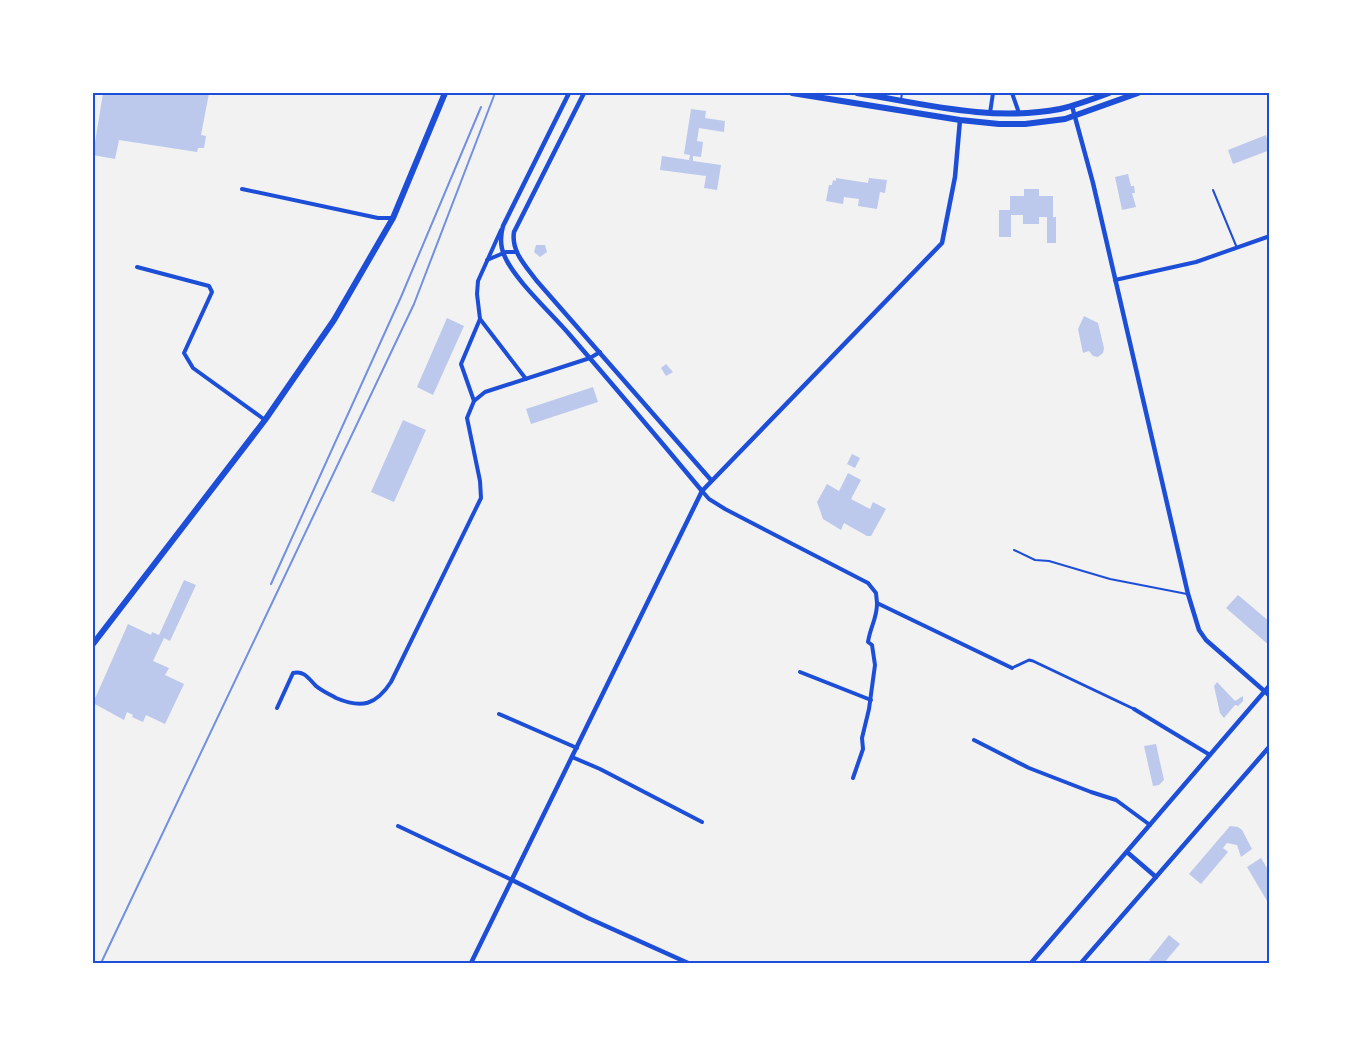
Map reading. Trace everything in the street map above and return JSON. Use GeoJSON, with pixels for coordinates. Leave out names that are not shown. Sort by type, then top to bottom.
{"type":"FeatureCollection","features":[{"type":"Feature","properties":{"kind":"main road"},"geometry":{"type":"LineString","coordinates":[[93,644],[265,420],[334,320],[393,219],[445,93]]}},
{"type":"Feature","properties":{"kind":"main road"},"geometry":{"type":"LineString","coordinates":[[792,93],[960,120],[999,124],[1025,124],[1075,117],[1138,93]]}},
{"type":"Feature","properties":{"kind":"main road"},"geometry":{"type":"LineString","coordinates":[[857,93],[901,97],[990,113],[1019,113],[1072,106],[1109,93]]}},
{"type":"Feature","properties":{"kind":"street"},"geometry":{"type":"LineString","coordinates":[[474,401],[461,364],[480,319],[476,287],[503,226],[569,93]]}},
{"type":"Feature","properties":{"kind":"street"},"geometry":{"type":"LineString","coordinates":[[584,93],[514,232],[513,245],[536,280],[711,480]]}},
{"type":"Feature","properties":{"kind":"street"},"geometry":{"type":"LineString","coordinates":[[990,113],[993,93]]}},
{"type":"Feature","properties":{"kind":"street"},"geometry":{"type":"LineString","coordinates":[[1012,93],[1019,113]]}},
{"type":"Feature","properties":{"kind":"street"},"geometry":{"type":"LineString","coordinates":[[1072,106],[1093,183],[1188,594],[1199,630],[1206,640],[1270,696]]}},
{"type":"Feature","properties":{"kind":"street"},"geometry":{"type":"LineString","coordinates":[[471,963],[702,491],[942,243],[955,177],[960,120]]}},
{"type":"Feature","properties":{"kind":"street"},"geometry":{"type":"LineString","coordinates":[[242,189],[378,218],[393,219]]}},
{"type":"Feature","properties":{"kind":"street"},"geometry":{"type":"LineString","coordinates":[[503,226],[501,243],[505,259],[709,499],[868,583],[876,593],[877,616],[870,629],[868,642],[872,645],[875,660],[871,700],[862,738],[863,749],[853,778]]}},
{"type":"Feature","properties":{"kind":"street"},"geometry":{"type":"LineString","coordinates":[[1115,280],[1196,262],[1270,236]]}},
{"type":"Feature","properties":{"kind":"street"},"geometry":{"type":"LineString","coordinates":[[487,260],[503,253],[516,252]]}},
{"type":"Feature","properties":{"kind":"street"},"geometry":{"type":"LineString","coordinates":[[137,267],[210,286],[213,292],[184,353],[193,368],[265,420]]}},
{"type":"Feature","properties":{"kind":"street"},"geometry":{"type":"LineString","coordinates":[[480,319],[526,379]]}},
{"type":"Feature","properties":{"kind":"street"},"geometry":{"type":"LineString","coordinates":[[277,708],[293,673],[297,671],[303,673],[325,693],[350,704],[369,704],[382,696],[481,498],[480,481],[467,418],[474,401],[485,392],[590,358],[600,352]]}},
{"type":"Feature","properties":{"kind":"street"},"geometry":{"type":"LineString","coordinates":[[877,603],[1012,668],[1029,660],[1033,661],[1134,709],[1210,755]]}},
{"type":"Feature","properties":{"kind":"street"},"geometry":{"type":"LineString","coordinates":[[800,672],[871,700]]}},
{"type":"Feature","properties":{"kind":"street"},"geometry":{"type":"LineString","coordinates":[[1031,963],[1270,685]]}},
{"type":"Feature","properties":{"kind":"street"},"geometry":{"type":"LineString","coordinates":[[499,714],[577,748]]}},
{"type":"Feature","properties":{"kind":"street"},"geometry":{"type":"LineString","coordinates":[[974,740],[1029,768],[1116,800],[1150,825]]}},
{"type":"Feature","properties":{"kind":"street"},"geometry":{"type":"LineString","coordinates":[[1081,963],[1270,746]]}},
{"type":"Feature","properties":{"kind":"street"},"geometry":{"type":"LineString","coordinates":[[572,757],[702,822]]}},
{"type":"Feature","properties":{"kind":"street"},"geometry":{"type":"LineString","coordinates":[[398,826],[588,918],[688,963]]}},
{"type":"Feature","properties":{"kind":"street"},"geometry":{"type":"LineString","coordinates":[[1127,852],[1156,877]]}},
{"type":"Feature","properties":{"kind":"lane"},"geometry":{"type":"LineString","coordinates":[[1213,190],[1237,248]]}},
{"type":"Feature","properties":{"kind":"lane"},"geometry":{"type":"LineString","coordinates":[[1014,550],[1035,560],[1049,561],[1110,579],[1188,594]]}},
{"type":"Feature","properties":{"kind":"building"},"geometry":{"type":"Polygon","coordinates":[[[103,93],[209,93],[201,135],[206,136],[204,148],[198,148],[197,152],[119,140],[115,159],[93,155],[103,93]]]}},
{"type":"Feature","properties":{"kind":"building"},"geometry":{"type":"Polygon","coordinates":[[[691,109],[706,111],[705,118],[725,121],[724,132],[699,128],[697,141],[703,142],[701,157],[693,156],[693,161],[721,165],[717,190],[704,188],[706,176],[660,170],[662,156],[689,160],[690,155],[684,154],[691,109]]]}},
{"type":"Feature","properties":{"kind":"building"},"geometry":{"type":"Polygon","coordinates":[[[1266,135],[1270,150],[1233,164],[1228,150],[1266,135]]]}},
{"type":"Feature","properties":{"kind":"building"},"geometry":{"type":"Polygon","coordinates":[[[1128,174],[1131,186],[1134,186],[1135,193],[1132,193],[1136,207],[1122,210],[1115,177],[1128,174]]]}},
{"type":"Feature","properties":{"kind":"building"},"geometry":{"type":"Polygon","coordinates":[[[836,178],[868,183],[869,178],[887,180],[885,193],[880,192],[877,209],[858,206],[859,199],[844,197],[843,204],[826,201],[829,185],[832,185],[833,180],[836,181],[836,178]]]}},
{"type":"Feature","properties":{"kind":"building"},"geometry":{"type":"Polygon","coordinates":[[[1024,189],[1039,189],[1039,196],[1053,196],[1056,243],[1047,243],[1047,217],[1039,217],[1039,224],[1023,224],[1023,215],[1011,215],[1011,237],[999,237],[999,210],[1010,210],[1010,196],[1024,196],[1024,189]]]}},
{"type":"Feature","properties":{"kind":"building"},"geometry":{"type":"Polygon","coordinates":[[[536,245],[545,245],[547,252],[540,257],[534,252],[536,245]]]}},
{"type":"Feature","properties":{"kind":"building"},"geometry":{"type":"Polygon","coordinates":[[[1084,316],[1098,323],[1104,348],[1103,353],[1098,357],[1093,356],[1089,351],[1083,353],[1078,329],[1084,316]]]}},
{"type":"Feature","properties":{"kind":"building"},"geometry":{"type":"Polygon","coordinates":[[[447,318],[464,326],[433,395],[417,387],[447,318]]]}},
{"type":"Feature","properties":{"kind":"building"},"geometry":{"type":"Polygon","coordinates":[[[666,364],[673,372],[666,376],[661,368],[666,364]]]}},
{"type":"Feature","properties":{"kind":"building"},"geometry":{"type":"Polygon","coordinates":[[[593,387],[598,402],[531,424],[526,409],[593,387]]]}},
{"type":"Feature","properties":{"kind":"building"},"geometry":{"type":"Polygon","coordinates":[[[403,420],[426,430],[394,502],[371,492],[403,420]]]}},
{"type":"Feature","properties":{"kind":"building"},"geometry":{"type":"Polygon","coordinates":[[[852,454],[860,458],[855,468],[847,464],[852,454]]]}},
{"type":"Feature","properties":{"kind":"building"},"geometry":{"type":"Polygon","coordinates":[[[848,473],[861,480],[851,499],[870,509],[873,502],[886,509],[871,536],[844,523],[841,530],[823,519],[817,502],[827,484],[839,491],[848,473]]]}},
{"type":"Feature","properties":{"kind":"building"},"geometry":{"type":"Polygon","coordinates":[[[184,580],[196,585],[170,641],[164,638],[153,661],[169,668],[165,675],[184,684],[165,724],[146,715],[143,722],[127,712],[124,720],[93,703],[128,624],[151,635],[152,632],[159,635],[184,580]]]}},
{"type":"Feature","properties":{"kind":"building"},"geometry":{"type":"Polygon","coordinates":[[[1238,595],[1270,622],[1270,646],[1226,608],[1238,595]]]}},
{"type":"Feature","properties":{"kind":"building"},"geometry":{"type":"Polygon","coordinates":[[[1217,682],[1235,701],[1243,696],[1243,701],[1238,706],[1235,705],[1224,718],[1220,713],[1214,686],[1217,682]]]}},
{"type":"Feature","properties":{"kind":"building"},"geometry":{"type":"Polygon","coordinates":[[[1156,744],[1164,780],[1159,785],[1153,786],[1144,746],[1156,744]]]}},
{"type":"Feature","properties":{"kind":"building"},"geometry":{"type":"Polygon","coordinates":[[[1230,826],[1242,830],[1252,849],[1241,857],[1237,845],[1227,843],[1223,848],[1228,852],[1201,884],[1189,874],[1230,826]]]}},
{"type":"Feature","properties":{"kind":"building"},"geometry":{"type":"Polygon","coordinates":[[[1261,858],[1270,873],[1270,906],[1247,867],[1261,858]]]}},
{"type":"Feature","properties":{"kind":"building"},"geometry":{"type":"Polygon","coordinates":[[[1169,935],[1180,944],[1164,963],[1154,963],[1149,960],[1169,935]]]}},
{"type":"Feature","properties":{"kind":"railway"},"geometry":{"type":"LineString","coordinates":[[101,963],[414,304],[495,93]]}},
{"type":"Feature","properties":{"kind":"railway"},"geometry":{"type":"LineString","coordinates":[[271,584],[401,297],[481,107]]}}]}
